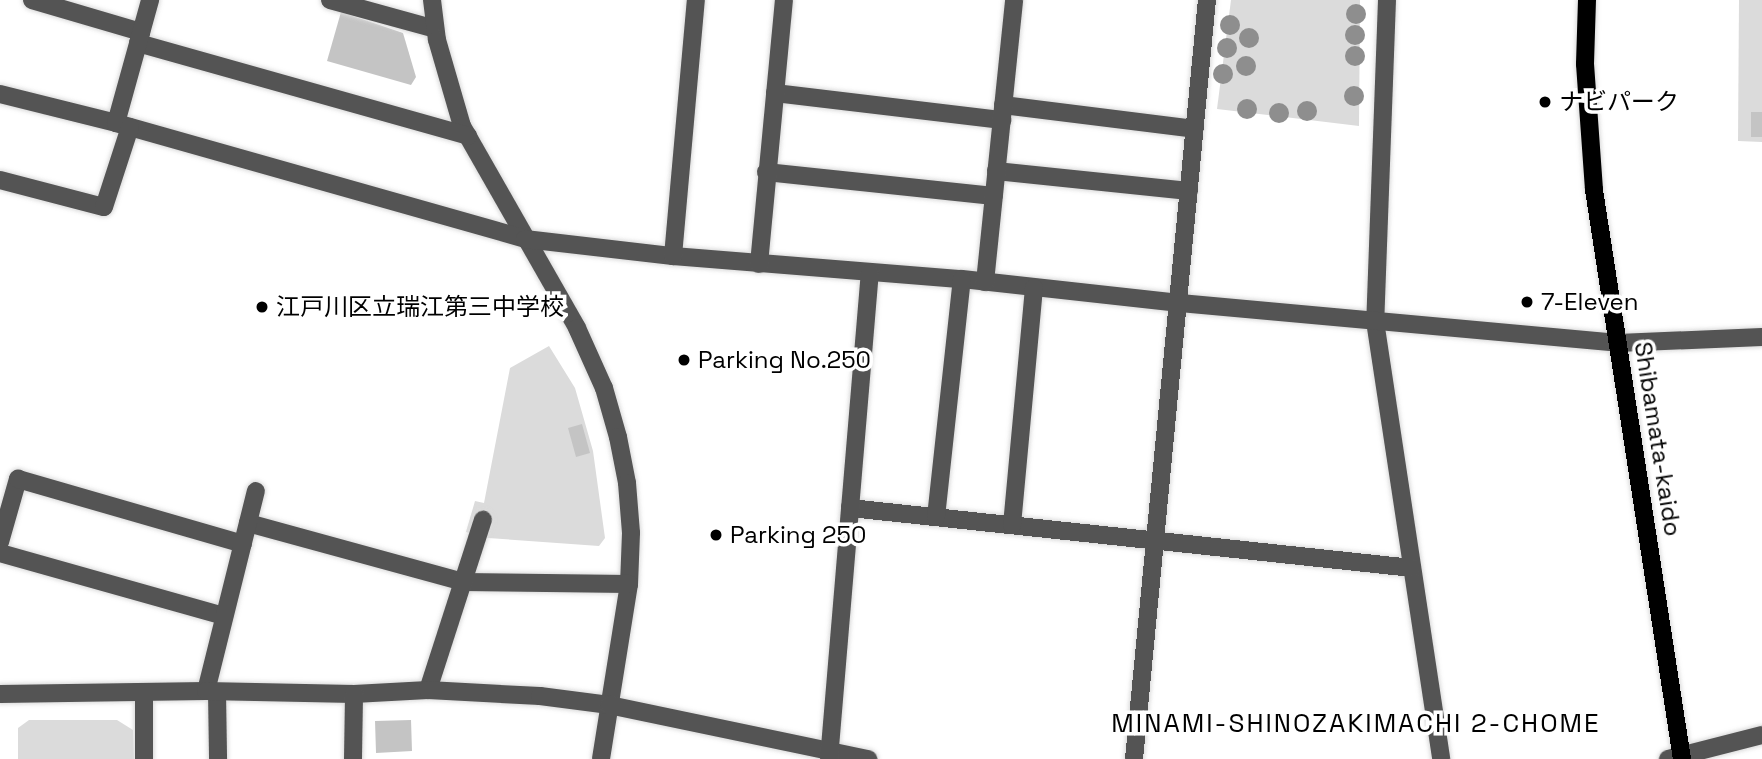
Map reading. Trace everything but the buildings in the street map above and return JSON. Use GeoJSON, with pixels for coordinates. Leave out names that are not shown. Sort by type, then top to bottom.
{"type":"FeatureCollection","features":[{"type":"Feature","properties":{"kind":"main road","name":"Shibamata-kaido"},"geometry":{"type":"LineString","coordinates":[[1587,0],[1585,64],[1594,190],[1677,758]]}},
{"type":"Feature","properties":{"kind":"street"},"geometry":{"type":"LineString","coordinates":[[32,0],[140,38],[468,136]]}},
{"type":"Feature","properties":{"kind":"street"},"geometry":{"type":"LineString","coordinates":[[0,180],[104,207],[150,0]]}},
{"type":"Feature","properties":{"kind":"street"},"geometry":{"type":"LineString","coordinates":[[330,0],[435,29]]}},
{"type":"Feature","properties":{"kind":"street"},"geometry":{"type":"LineString","coordinates":[[432,0],[435,29],[462,127],[578,328],[604,388],[627,483],[631,533],[629,584],[601,759]]}},
{"type":"Feature","properties":{"kind":"street"},"geometry":{"type":"LineString","coordinates":[[673,256],[696,0]]}},
{"type":"Feature","properties":{"kind":"street"},"geometry":{"type":"LineString","coordinates":[[759,264],[784,0]]}},
{"type":"Feature","properties":{"kind":"street"},"geometry":{"type":"LineString","coordinates":[[985,282],[1014,0]]}},
{"type":"Feature","properties":{"kind":"street"},"geometry":{"type":"LineString","coordinates":[[1134,759],[1180,303],[1207,0]]}},
{"type":"Feature","properties":{"kind":"street"},"geometry":{"type":"LineString","coordinates":[[1387,0],[1375,321],[1441,759]]}},
{"type":"Feature","properties":{"kind":"street"},"geometry":{"type":"LineString","coordinates":[[775,93],[1195,130]]}},
{"type":"Feature","properties":{"kind":"street"},"geometry":{"type":"LineString","coordinates":[[0,94],[123,125],[525,239],[673,256],[870,274],[962,279],[1180,303],[1618,343],[1762,337]]}},
{"type":"Feature","properties":{"kind":"street"},"geometry":{"type":"LineString","coordinates":[[996,171],[1189,191]]}},
{"type":"Feature","properties":{"kind":"street"},"geometry":{"type":"LineString","coordinates":[[766,172],[994,195]]}},
{"type":"Feature","properties":{"kind":"street"},"geometry":{"type":"LineString","coordinates":[[830,754],[870,274]]}},
{"type":"Feature","properties":{"kind":"street"},"geometry":{"type":"LineString","coordinates":[[936,517],[962,279]]}},
{"type":"Feature","properties":{"kind":"street"},"geometry":{"type":"LineString","coordinates":[[1012,525],[1034,288]]}},
{"type":"Feature","properties":{"kind":"street"},"geometry":{"type":"LineString","coordinates":[[0,542],[18,479],[243,544]]}},
{"type":"Feature","properties":{"kind":"street"},"geometry":{"type":"LineString","coordinates":[[218,759],[211,691],[225,616],[256,491]]}},
{"type":"Feature","properties":{"kind":"street"},"geometry":{"type":"LineString","coordinates":[[850,508],[1412,568]]}},
{"type":"Feature","properties":{"kind":"street"},"geometry":{"type":"LineString","coordinates":[[428,690],[483,520]]}},
{"type":"Feature","properties":{"kind":"street"},"geometry":{"type":"LineString","coordinates":[[248,523],[463,582],[629,584]]}},
{"type":"Feature","properties":{"kind":"street"},"geometry":{"type":"LineString","coordinates":[[0,553],[225,616]]}},
{"type":"Feature","properties":{"kind":"street"},"geometry":{"type":"LineString","coordinates":[[0,694],[211,691],[354,694],[428,690],[540,696],[609,705],[830,754],[868,759]]}},
{"type":"Feature","properties":{"kind":"street"},"geometry":{"type":"LineString","coordinates":[[144,692],[144,759]]}},
{"type":"Feature","properties":{"kind":"street"},"geometry":{"type":"LineString","coordinates":[[353,759],[354,694]]}},
{"type":"Feature","properties":{"kind":"street"},"geometry":{"type":"LineString","coordinates":[[1677,758],[1762,735]]}},
{"type":"Feature","properties":{"kind":"shaded area"},"geometry":{"type":"Polygon","coordinates":[[[1231,0],[1360,0],[1359,126],[1217,109],[1231,0]]]}},
{"type":"Feature","properties":{"kind":"shaded area"},"geometry":{"type":"Polygon","coordinates":[[[1739,0],[1762,0],[1762,142],[1738,141],[1739,0]]]}},
{"type":"Feature","properties":{"kind":"shaded area"},"geometry":{"type":"Polygon","coordinates":[[[549,346],[575,388],[593,451],[605,538],[599,546],[488,538],[466,532],[475,501],[484,503],[510,368],[549,346]]]}},
{"type":"Feature","properties":{"kind":"shaded area"},"geometry":{"type":"Polygon","coordinates":[[[29,720],[117,720],[133,730],[134,759],[18,759],[18,728],[29,720]]]}},
{"type":"Feature","properties":{"kind":"place","name":"ナビパーク"},"geometry":{"type":"Point","coordinates":[1545,102]}},
{"type":"Feature","properties":{"kind":"place","name":"7-Eleven"},"geometry":{"type":"Point","coordinates":[1527,302]}},
{"type":"Feature","properties":{"kind":"place","name":"江戸川区立瑞江第三中学校"},"geometry":{"type":"Point","coordinates":[262,307]}},
{"type":"Feature","properties":{"kind":"place","name":"Parking No.250"},"geometry":{"type":"Point","coordinates":[684,360]}},
{"type":"Feature","properties":{"kind":"place","name":"Parking 250"},"geometry":{"type":"Point","coordinates":[716,535]}},
{"type":"Feature","properties":{"kind":"district","name":"MINAMI-SHINOZAKIMACHI 2-CHOME"},"geometry":{"type":"Point","coordinates":[1356,724]}}]}
